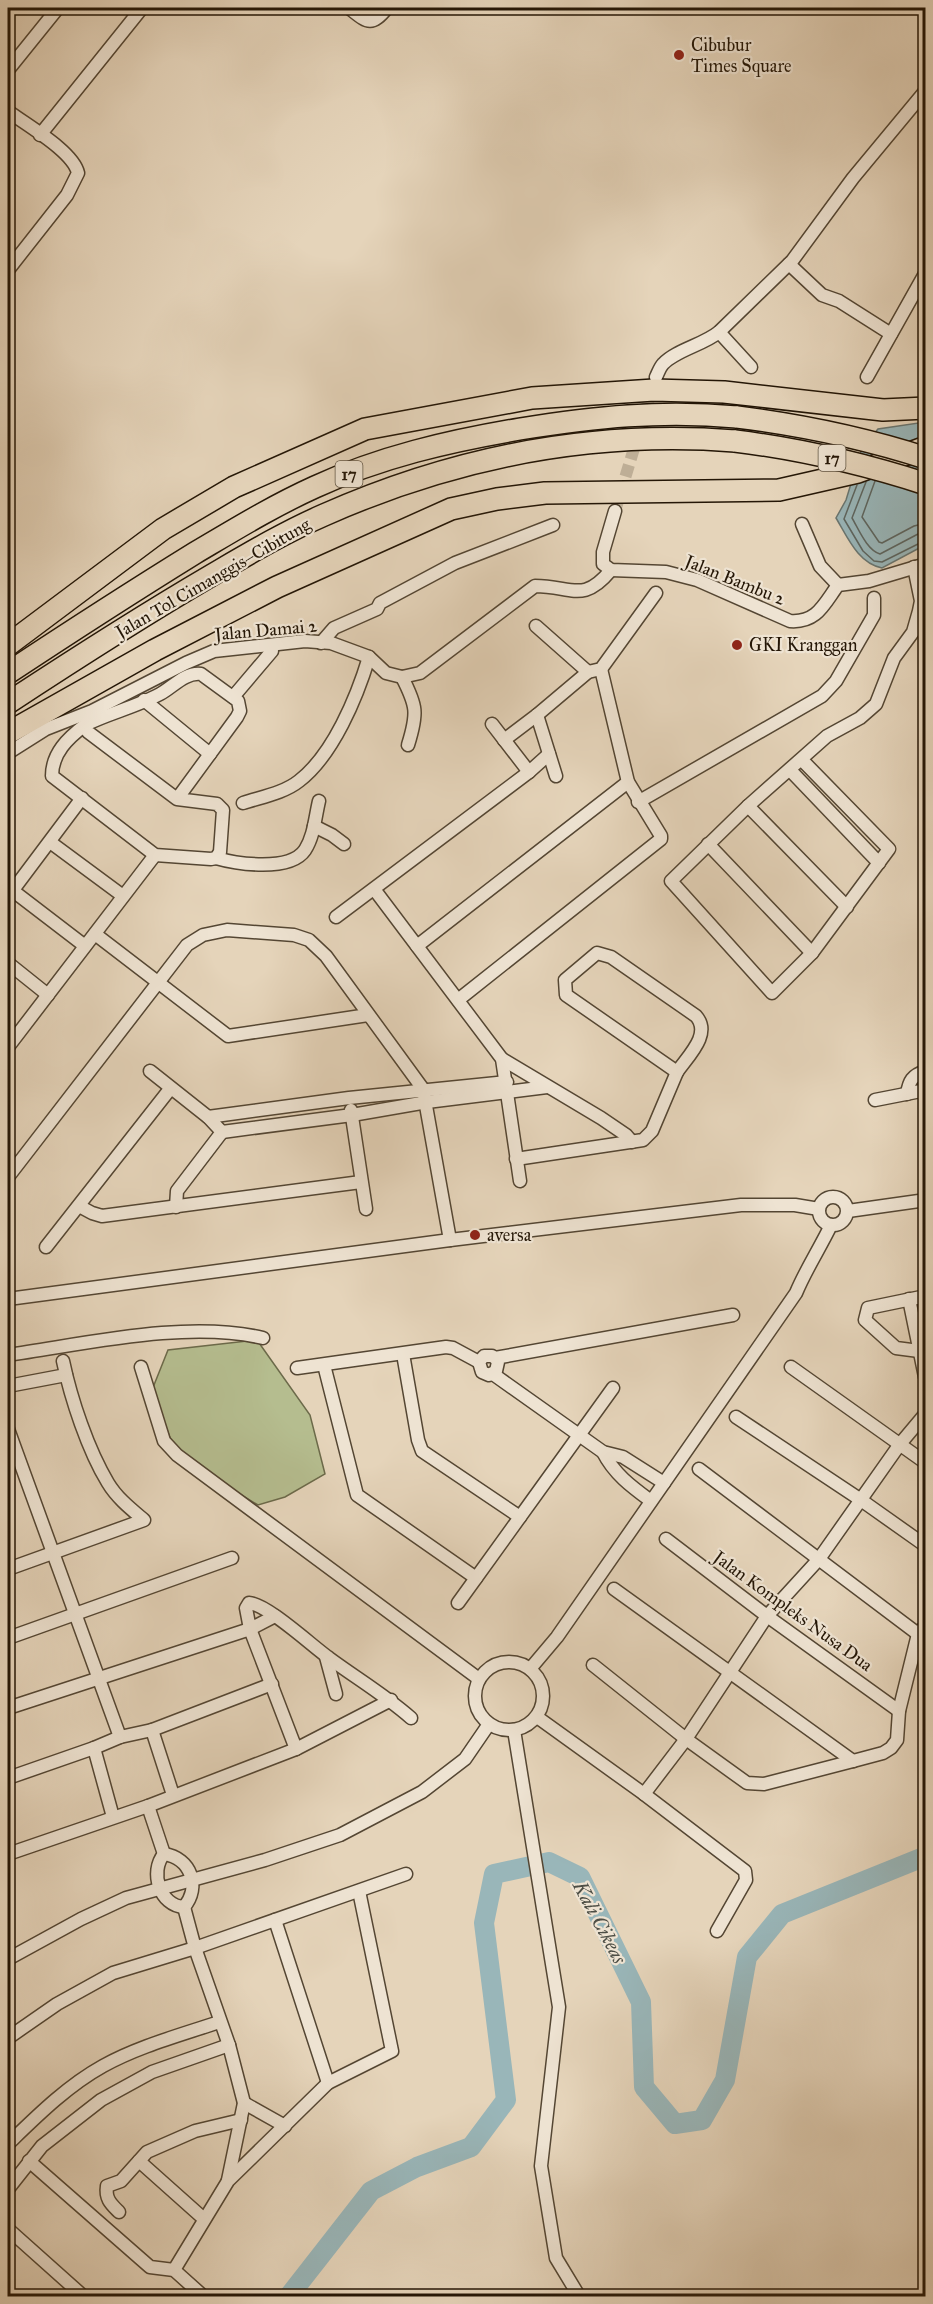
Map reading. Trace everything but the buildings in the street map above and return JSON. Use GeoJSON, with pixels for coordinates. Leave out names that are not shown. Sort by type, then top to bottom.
{"type":"FeatureCollection","features":[{"type":"Feature","properties":{"kind":"highway"},"geometry":{"type":"LineString","coordinates":[[8,645],[163,529],[234,487],[365,429],[532,398],[654,390],[724,393],[883,410],[926,408]]}},
{"type":"Feature","properties":{"kind":"highway","name":"Jalan Tol Cimanggis–Cibitung"},"geometry":{"type":"LineString","coordinates":[[8,673],[123,597],[249,521],[315,488],[378,462],[437,444],[571,421],[658,413],[737,417],[823,431],[888,446],[926,458]]}},
{"type":"Feature","properties":{"kind":"highway","name":"Jalan Tol Cimanggis–Cibitung"},"geometry":{"type":"LineString","coordinates":[[8,703],[139,618],[262,546],[324,515],[391,489],[515,452],[571,444],[690,438],[735,441],[818,455],[881,470],[926,484]]}},
{"type":"Feature","properties":{"kind":"highway"},"geometry":{"type":"LineString","coordinates":[[8,734],[155,650],[277,587],[452,508],[545,493],[779,489],[826,481],[889,462],[926,447]]}},
{"type":"Feature","properties":{"kind":"street"},"geometry":{"type":"LineString","coordinates":[[8,70],[58,8]]}},
{"type":"Feature","properties":{"kind":"street"},"geometry":{"type":"LineString","coordinates":[[40,135],[142,8]]}},
{"type":"Feature","properties":{"kind":"street"},"geometry":{"type":"LineString","coordinates":[[349,8],[364,20],[370,21],[377,19],[387,8]]}},
{"type":"Feature","properties":{"kind":"street"},"geometry":{"type":"LineString","coordinates":[[656,376],[663,364],[685,350],[707,341],[718,332],[789,264],[853,178],[926,90]]}},
{"type":"Feature","properties":{"kind":"street"},"geometry":{"type":"LineString","coordinates":[[8,111],[61,150],[76,165],[78,173],[68,195],[8,270]]}},
{"type":"Feature","properties":{"kind":"street"},"geometry":{"type":"LineString","coordinates":[[789,264],[822,295],[839,301],[891,334]]}},
{"type":"Feature","properties":{"kind":"street"},"geometry":{"type":"LineString","coordinates":[[867,377],[926,272]]}},
{"type":"Feature","properties":{"kind":"street"},"geometry":{"type":"LineString","coordinates":[[718,332],[751,367]]}},
{"type":"Feature","properties":{"kind":"street"},"geometry":{"type":"LineString","coordinates":[[408,745],[415,711],[413,699],[402,677],[420,673],[535,586],[549,586],[576,592],[594,588],[611,570],[603,564],[603,552],[615,511]]}},
{"type":"Feature","properties":{"kind":"street"},"geometry":{"type":"LineString","coordinates":[[321,643],[334,628],[377,609],[380,603],[455,563],[553,525]]}},
{"type":"Feature","properties":{"kind":"street"},"geometry":{"type":"LineString","coordinates":[[802,525],[820,566],[838,585],[869,581],[920,565],[921,601],[913,632],[894,658],[876,704],[860,718],[827,736],[748,806],[671,881],[772,993],[812,952],[889,849],[802,760]]}},
{"type":"Feature","properties":{"kind":"street","name":"Jalan Bambu 2"},"geometry":{"type":"LineString","coordinates":[[611,570],[666,572],[697,580],[790,621],[800,622],[815,616],[838,585]]}},
{"type":"Feature","properties":{"kind":"street"},"geometry":{"type":"LineString","coordinates":[[504,740],[588,672],[602,669],[656,592]]}},
{"type":"Feature","properties":{"kind":"street"},"geometry":{"type":"LineString","coordinates":[[638,802],[822,696],[836,681],[874,615],[874,598]]}},
{"type":"Feature","properties":{"kind":"street"},"geometry":{"type":"LineString","coordinates":[[536,626],[588,672]]}},
{"type":"Feature","properties":{"kind":"street","name":"Jalan Damai 2"},"geometry":{"type":"LineString","coordinates":[[8,753],[46,729],[92,711],[214,651],[305,641],[331,644],[369,657],[386,673],[402,677]]}},
{"type":"Feature","properties":{"kind":"street"},"geometry":{"type":"LineString","coordinates":[[233,697],[272,651]]}},
{"type":"Feature","properties":{"kind":"street"},"geometry":{"type":"LineString","coordinates":[[243,803],[300,781],[325,753],[359,689],[369,657]]}},
{"type":"Feature","properties":{"kind":"street"},"geometry":{"type":"LineString","coordinates":[[458,1000],[659,841],[661,836],[638,802],[628,782],[602,669]]}},
{"type":"Feature","properties":{"kind":"street"},"geometry":{"type":"LineString","coordinates":[[177,799],[240,711],[238,701],[201,674],[189,675],[159,694],[85,725],[71,736],[58,752],[52,765],[52,776],[155,855],[216,858],[245,865],[284,862],[303,853],[311,840],[319,801]]}},
{"type":"Feature","properties":{"kind":"street"},"geometry":{"type":"LineString","coordinates":[[144,700],[210,754]]}},
{"type":"Feature","properties":{"kind":"street"},"geometry":{"type":"LineString","coordinates":[[537,715],[556,776]]}},
{"type":"Feature","properties":{"kind":"street"},"geometry":{"type":"LineString","coordinates":[[492,724],[529,772]]}},
{"type":"Feature","properties":{"kind":"street"},"geometry":{"type":"LineString","coordinates":[[85,725],[88,732],[177,799],[217,804],[221,807],[223,810],[220,852],[216,858]]}},
{"type":"Feature","properties":{"kind":"street"},"geometry":{"type":"LineString","coordinates":[[336,917],[529,772],[549,754]]}},
{"type":"Feature","properties":{"kind":"street"},"geometry":{"type":"LineString","coordinates":[[790,770],[879,863]]}},
{"type":"Feature","properties":{"kind":"street"},"geometry":{"type":"LineString","coordinates":[[417,946],[628,782]]}},
{"type":"Feature","properties":{"kind":"street"},"geometry":{"type":"LineString","coordinates":[[82,798],[50,842],[10,888],[85,946]]}},
{"type":"Feature","properties":{"kind":"street"},"geometry":{"type":"LineString","coordinates":[[748,806],[847,907]]}},
{"type":"Feature","properties":{"kind":"street"},"geometry":{"type":"LineString","coordinates":[[314,826],[344,844]]}},
{"type":"Feature","properties":{"kind":"street"},"geometry":{"type":"LineString","coordinates":[[50,842],[123,896]]}},
{"type":"Feature","properties":{"kind":"street"},"geometry":{"type":"LineString","coordinates":[[708,844],[812,952]]}},
{"type":"Feature","properties":{"kind":"street"},"geometry":{"type":"LineString","coordinates":[[10,1040],[48,995],[155,855]]}},
{"type":"Feature","properties":{"kind":"street"},"geometry":{"type":"LineString","coordinates":[[374,889],[502,1059],[601,1118],[626,1135],[632,1142]]}},
{"type":"Feature","properties":{"kind":"street"},"geometry":{"type":"LineString","coordinates":[[8,1177],[187,945],[204,934],[227,930],[294,935],[309,940],[326,956],[423,1089],[450,1240]]}},
{"type":"Feature","properties":{"kind":"street"},"geometry":{"type":"LineString","coordinates":[[94,934],[159,981],[222,1034],[231,1037],[368,1015]]}},
{"type":"Feature","properties":{"kind":"street"},"geometry":{"type":"LineString","coordinates":[[516,1159],[644,1140],[652,1131],[677,1071],[702,1037],[701,1022],[696,1016],[611,957],[597,953],[565,980],[566,995],[677,1071]]}},
{"type":"Feature","properties":{"kind":"street"},"geometry":{"type":"LineString","coordinates":[[8,963],[48,995]]}},
{"type":"Feature","properties":{"kind":"street"},"geometry":{"type":"LineString","coordinates":[[502,1059],[520,1181]]}},
{"type":"Feature","properties":{"kind":"street"},"geometry":{"type":"LineString","coordinates":[[150,1071],[222,1132]]}},
{"type":"Feature","properties":{"kind":"street"},"geometry":{"type":"LineString","coordinates":[[907,1094],[909,1083],[915,1074],[926,1071]]}},
{"type":"Feature","properties":{"kind":"street"},"geometry":{"type":"LineString","coordinates":[[208,1118],[423,1089],[547,1087]]}},
{"type":"Feature","properties":{"kind":"street"},"geometry":{"type":"LineString","coordinates":[[176,1207],[177,1191],[222,1132],[351,1115],[507,1088]]}},
{"type":"Feature","properties":{"kind":"street"},"geometry":{"type":"LineString","coordinates":[[46,1247],[170,1089]]}},
{"type":"Feature","properties":{"kind":"street"},"geometry":{"type":"LineString","coordinates":[[875,1101],[926,1090]]}},
{"type":"Feature","properties":{"kind":"street"},"geometry":{"type":"LineString","coordinates":[[349,1098],[366,1209]]}},
{"type":"Feature","properties":{"kind":"street"},"geometry":{"type":"LineString","coordinates":[[79,1206],[92,1214],[102,1216],[361,1182]]}},
{"type":"Feature","properties":{"kind":"street"},"geometry":{"type":"LineString","coordinates":[[834,1196],[844,1201],[848,1211],[844,1220],[831,1225],[822,1220],[819,1209],[824,1200],[834,1196]]}},
{"type":"Feature","properties":{"kind":"street"},"geometry":{"type":"LineString","coordinates":[[848,1211],[926,1200]]}},
{"type":"Feature","properties":{"kind":"street"},"geometry":{"type":"LineString","coordinates":[[8,1299],[450,1240],[741,1205],[795,1205],[819,1209]]}},
{"type":"Feature","properties":{"kind":"street"},"geometry":{"type":"LineString","coordinates":[[530,1669],[557,1637],[796,1293],[805,1271],[817,1255],[831,1225]]}},
{"type":"Feature","properties":{"kind":"street"},"geometry":{"type":"LineString","coordinates":[[919,1351],[896,1348],[865,1320],[868,1308],[926,1296]]}},
{"type":"Feature","properties":{"kind":"street"},"geometry":{"type":"LineString","coordinates":[[909,1299],[925,1377]]}},
{"type":"Feature","properties":{"kind":"street"},"geometry":{"type":"LineString","coordinates":[[479,1362],[484,1356],[495,1358],[733,1315]]}},
{"type":"Feature","properties":{"kind":"street"},"geometry":{"type":"LineString","coordinates":[[8,1355],[156,1334],[226,1331],[263,1338]]}},
{"type":"Feature","properties":{"kind":"street"},"geometry":{"type":"LineString","coordinates":[[297,1368],[446,1347],[453,1348],[479,1362],[482,1372],[493,1374],[603,1452],[623,1456],[664,1483]]}},
{"type":"Feature","properties":{"kind":"street"},"geometry":{"type":"LineString","coordinates":[[403,1354],[418,1440],[422,1451],[520,1517]]}},
{"type":"Feature","properties":{"kind":"street"},"geometry":{"type":"LineString","coordinates":[[493,1374],[498,1367],[495,1358]]}},
{"type":"Feature","properties":{"kind":"street"},"geometry":{"type":"LineString","coordinates":[[8,1569],[144,1520],[108,1483],[92,1450],[63,1361]]}},
{"type":"Feature","properties":{"kind":"street"},"geometry":{"type":"LineString","coordinates":[[324,1365],[357,1495],[476,1578]]}},
{"type":"Feature","properties":{"kind":"street"},"geometry":{"type":"LineString","coordinates":[[141,1367],[164,1441],[172,1450],[479,1679]]}},
{"type":"Feature","properties":{"kind":"street"},"geometry":{"type":"LineString","coordinates":[[791,1368],[926,1463]]}},
{"type":"Feature","properties":{"kind":"street"},"geometry":{"type":"LineString","coordinates":[[8,1386],[66,1375]]}},
{"type":"Feature","properties":{"kind":"street"},"geometry":{"type":"LineString","coordinates":[[458,1603],[613,1388]]}},
{"type":"Feature","properties":{"kind":"street"},"geometry":{"type":"LineString","coordinates":[[644,1794],[686,1740],[767,1616],[819,1558],[900,1444],[926,1413]]}},
{"type":"Feature","properties":{"kind":"street"},"geometry":{"type":"LineString","coordinates":[[736,1417],[926,1546]]}},
{"type":"Feature","properties":{"kind":"street"},"geometry":{"type":"LineString","coordinates":[[8,1429],[120,1737]]}},
{"type":"Feature","properties":{"kind":"street"},"geometry":{"type":"LineString","coordinates":[[603,1452],[609,1465],[626,1483],[651,1501]]}},
{"type":"Feature","properties":{"kind":"street"},"geometry":{"type":"LineString","coordinates":[[626,1483],[639,1466]]}},
{"type":"Feature","properties":{"kind":"street"},"geometry":{"type":"LineString","coordinates":[[593,1665],[686,1740],[747,1783],[754,1785],[783,1780],[884,1753],[897,1740],[899,1711],[922,1630],[819,1558],[699,1469]]}},
{"type":"Feature","properties":{"kind":"street","name":"Jalan Kompleks Nusa Dua"},"geometry":{"type":"LineString","coordinates":[[666,1539],[767,1616],[899,1711]]}},
{"type":"Feature","properties":{"kind":"street"},"geometry":{"type":"LineString","coordinates":[[8,1638],[232,1558]]}},
{"type":"Feature","properties":{"kind":"street"},"geometry":{"type":"LineString","coordinates":[[614,1589],[853,1761]]}},
{"type":"Feature","properties":{"kind":"street"},"geometry":{"type":"LineString","coordinates":[[296,1749],[250,1629],[246,1608],[248,1604],[252,1603],[275,1616],[327,1657],[391,1700],[411,1718]]}},
{"type":"Feature","properties":{"kind":"street"},"geometry":{"type":"LineString","coordinates":[[8,1708],[250,1629],[275,1616]]}},
{"type":"Feature","properties":{"kind":"street"},"geometry":{"type":"LineString","coordinates":[[327,1657],[336,1694]]}},
{"type":"Feature","properties":{"kind":"street"},"geometry":{"type":"LineString","coordinates":[[506,1662],[517,1663],[530,1669],[541,1684],[543,1696],[542,1707],[537,1717],[527,1726],[514,1730],[501,1730],[489,1724],[477,1709],[475,1688],[479,1679],[486,1670],[506,1662]]}},
{"type":"Feature","properties":{"kind":"street"},"geometry":{"type":"LineString","coordinates":[[8,1778],[120,1737],[152,1730],[272,1684]]}},
{"type":"Feature","properties":{"kind":"street"},"geometry":{"type":"LineString","coordinates":[[8,1854],[148,1806],[296,1749],[391,1700]]}},
{"type":"Feature","properties":{"kind":"street"},"geometry":{"type":"LineString","coordinates":[[537,1717],[739,1865],[747,1875],[746,1880],[717,1931]]}},
{"type":"Feature","properties":{"kind":"street"},"geometry":{"type":"LineString","coordinates":[[8,1959],[81,1919],[126,1898],[265,1860],[340,1835],[386,1813],[422,1792],[465,1759],[489,1724]]}},
{"type":"Feature","properties":{"kind":"street"},"geometry":{"type":"LineString","coordinates":[[152,1730],[173,1795]]}},
{"type":"Feature","properties":{"kind":"street"},"geometry":{"type":"LineString","coordinates":[[514,1730],[559,2007],[542,2166],[556,2258],[579,2296]]}},
{"type":"Feature","properties":{"kind":"street"},"geometry":{"type":"LineString","coordinates":[[94,1748],[113,1817]]}},
{"type":"Feature","properties":{"kind":"street"},"geometry":{"type":"LineString","coordinates":[[148,1806],[165,1854]]}},
{"type":"Feature","properties":{"kind":"street"},"geometry":{"type":"LineString","coordinates":[[165,1854],[180,1859],[186,1865],[193,1895],[184,1907]]}},
{"type":"Feature","properties":{"kind":"street"},"geometry":{"type":"LineString","coordinates":[[165,1854],[158,1865],[160,1888],[165,1899],[173,1905],[184,1907]]}},
{"type":"Feature","properties":{"kind":"street"},"geometry":{"type":"LineString","coordinates":[[8,2038],[57,2004],[113,1973],[195,1948],[406,1874]]}},
{"type":"Feature","properties":{"kind":"street"},"geometry":{"type":"LineString","coordinates":[[174,2270],[228,2181],[328,2083],[390,2053],[392,2048],[359,1891]]}},
{"type":"Feature","properties":{"kind":"street"},"geometry":{"type":"LineString","coordinates":[[184,1907],[219,2022],[229,2045],[244,2103],[228,2181]]}},
{"type":"Feature","properties":{"kind":"street"},"geometry":{"type":"LineString","coordinates":[[275,1920],[328,2083]]}},
{"type":"Feature","properties":{"kind":"street"},"geometry":{"type":"LineString","coordinates":[[8,2144],[44,2109],[102,2067],[141,2050],[219,2022]]}},
{"type":"Feature","properties":{"kind":"street"},"geometry":{"type":"LineString","coordinates":[[8,2189],[29,2161],[62,2130],[118,2089],[153,2072],[229,2045]]}},
{"type":"Feature","properties":{"kind":"street"},"geometry":{"type":"LineString","coordinates":[[244,2103],[285,2126]]}},
{"type":"Feature","properties":{"kind":"street"},"geometry":{"type":"LineString","coordinates":[[119,2212],[108,2201],[107,2186],[121,2181],[147,2152],[195,2131],[241,2120]]}},
{"type":"Feature","properties":{"kind":"street"},"geometry":{"type":"LineString","coordinates":[[29,2161],[150,2267],[174,2270],[203,2296]]}},
{"type":"Feature","properties":{"kind":"street"},"geometry":{"type":"LineString","coordinates":[[139,2161],[204,2219]]}},
{"type":"Feature","properties":{"kind":"street"},"geometry":{"type":"LineString","coordinates":[[8,2229],[83,2296]]}},
{"type":"Feature","properties":{"kind":"green space"},"geometry":{"type":"Polygon","coordinates":[[[257,1340],[310,1415],[325,1474],[285,1497],[258,1505],[177,1456],[152,1390],[168,1350],[257,1340]]]}},
{"type":"Feature","properties":{"kind":"water"},"geometry":{"type":"Polygon","coordinates":[[[925,422],[925,545],[882,568],[866,561],[860,555],[836,518],[846,500],[862,448],[878,429],[925,422]]]}},
{"type":"Feature","properties":{"kind":"waterway","name":"Kali Cikeas"},"geometry":{"type":"LineString","coordinates":[[289,2296],[371,2191],[417,2167],[471,2147],[506,2100],[484,1923],[494,1874],[549,1862],[580,1877],[641,2002],[644,2087],[675,2124],[702,2120],[725,2080],[747,1957],[782,1914],[926,1856]]}},
{"type":"Feature","properties":{"kind":"tunnel"},"geometry":{"type":"LineString","coordinates":[[615,511],[653,386]]}},
{"type":"Feature","properties":{"kind":"place","name":"Cibubur Times Square"},"geometry":{"type":"Point","coordinates":[679,55]}},
{"type":"Feature","properties":{"kind":"place","name":"GKI Kranggan"},"geometry":{"type":"Point","coordinates":[737,645]}},
{"type":"Feature","properties":{"kind":"place","name":"aversa"},"geometry":{"type":"Point","coordinates":[475,1235]}}]}
